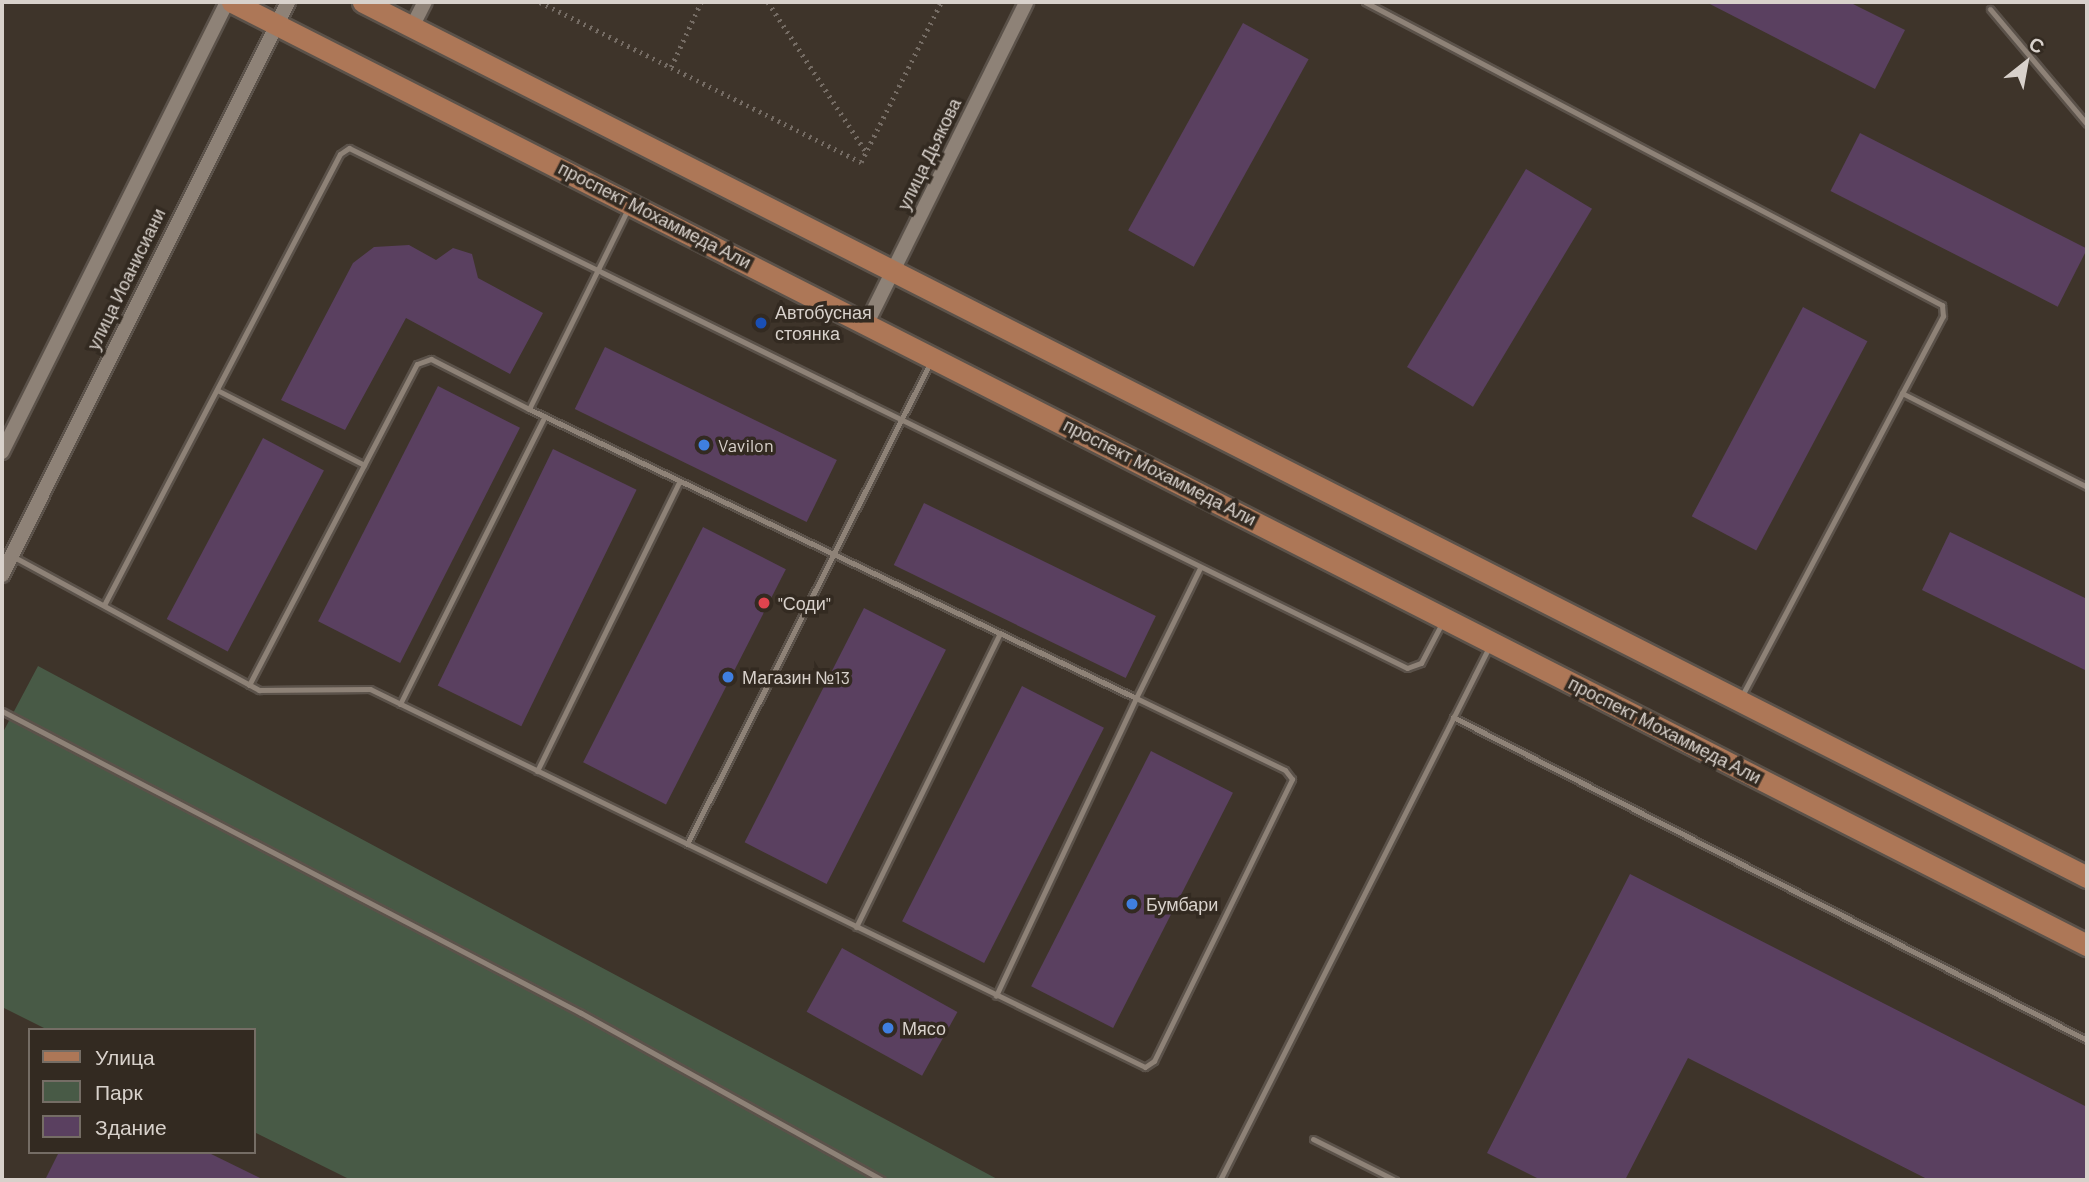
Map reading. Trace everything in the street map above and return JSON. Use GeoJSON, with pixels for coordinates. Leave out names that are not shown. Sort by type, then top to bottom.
{"type":"FeatureCollection","features":[{"type":"Feature","properties":{"kind":"main road","name":"проспект Мохаммеда Али"},"geometry":{"type":"LineString","coordinates":[[230,2],[867,323],[2087,945]]}},
{"type":"Feature","properties":{"kind":"main road"},"geometry":{"type":"LineString","coordinates":[[2,452],[230,2]]}},
{"type":"Feature","properties":{"kind":"main road","name":"улица Иоанисиани"},"geometry":{"type":"LineString","coordinates":[[2,575],[288,2]]}},
{"type":"Feature","properties":{"kind":"main road"},"geometry":{"type":"LineString","coordinates":[[363,2],[894,268],[2087,877]]}},
{"type":"Feature","properties":{"kind":"main road"},"geometry":{"type":"LineString","coordinates":[[412,27],[425,2]]}},
{"type":"Feature","properties":{"kind":"main road","name":"улица Дьякова"},"geometry":{"type":"LineString","coordinates":[[867,323],[1026,2]]}},
{"type":"Feature","properties":{"kind":"lane"},"geometry":{"type":"LineString","coordinates":[[1365,2],[1939,301],[1943,316],[1740,698]]}},
{"type":"Feature","properties":{"kind":"lane"},"geometry":{"type":"LineString","coordinates":[[1990,9],[2087,124]]}},
{"type":"Feature","properties":{"kind":"lane"},"geometry":{"type":"LineString","coordinates":[[104,605],[340,154],[349,148],[1406,668],[1421,663],[1445,617]]}},
{"type":"Feature","properties":{"kind":"lane"},"geometry":{"type":"LineString","coordinates":[[529,409],[631,204]]}},
{"type":"Feature","properties":{"kind":"lane"},"geometry":{"type":"LineString","coordinates":[[687,844],[933,357]]}},
{"type":"Feature","properties":{"kind":"lane"},"geometry":{"type":"LineString","coordinates":[[12,555],[249,685],[260,690],[365,689],[400,704],[1139,1066],[1150,1065],[1291,784],[1285,770],[529,409],[431,359],[420,360],[249,685]]}},
{"type":"Feature","properties":{"kind":"lane"},"geometry":{"type":"LineString","coordinates":[[216,390],[363,465]]}},
{"type":"Feature","properties":{"kind":"lane"},"geometry":{"type":"LineString","coordinates":[[1902,393],[2087,487]]}},
{"type":"Feature","properties":{"kind":"lane"},"geometry":{"type":"LineString","coordinates":[[400,704],[545,416]]}},
{"type":"Feature","properties":{"kind":"lane"},"geometry":{"type":"LineString","coordinates":[[537,771],[680,481]]}},
{"type":"Feature","properties":{"kind":"lane"},"geometry":{"type":"LineString","coordinates":[[996,996],[1200,568]]}},
{"type":"Feature","properties":{"kind":"lane"},"geometry":{"type":"LineString","coordinates":[[856,927],[1000,633]]}},
{"type":"Feature","properties":{"kind":"lane"},"geometry":{"type":"LineString","coordinates":[[1220,1180],[1492,641]]}},
{"type":"Feature","properties":{"kind":"lane"},"geometry":{"type":"LineString","coordinates":[[2,711],[581,1013],[882,1180]]}},
{"type":"Feature","properties":{"kind":"lane"},"geometry":{"type":"LineString","coordinates":[[1453,717],[2087,1040]]}},
{"type":"Feature","properties":{"kind":"lane"},"geometry":{"type":"LineString","coordinates":[[1313,1139],[1395,1180]]}},
{"type":"Feature","properties":{"kind":"path"},"geometry":{"type":"LineString","coordinates":[[540,2],[861,162],[941,2]]}},
{"type":"Feature","properties":{"kind":"path"},"geometry":{"type":"LineString","coordinates":[[671,67],[701,2]]}},
{"type":"Feature","properties":{"kind":"path"},"geometry":{"type":"LineString","coordinates":[[768,2],[866,152]]}},
{"type":"Feature","properties":{"kind":"green space"},"geometry":{"type":"Polygon","coordinates":[[[38,666],[999,1180],[351,1180],[256,1133],[256,1028],[44,1028],[2,1007],[2,734],[38,666]]]}},
{"type":"Feature","properties":{"kind":"building"},"geometry":{"type":"Polygon","coordinates":[[[1706,2],[1849,2],[1905,30],[1875,89],[1706,2]]]}},
{"type":"Feature","properties":{"kind":"building"},"geometry":{"type":"Polygon","coordinates":[[[1243,23],[1309,59],[1194,267],[1128,230],[1243,23]]]}},
{"type":"Feature","properties":{"kind":"building"},"geometry":{"type":"Polygon","coordinates":[[[1860,133],[2087,249],[2058,307],[1830,191],[1860,133]]]}},
{"type":"Feature","properties":{"kind":"building"},"geometry":{"type":"Polygon","coordinates":[[[1526,169],[1592,209],[1473,407],[1407,367],[1526,169]]]}},
{"type":"Feature","properties":{"kind":"building"},"geometry":{"type":"Polygon","coordinates":[[[409,245],[436,260],[453,248],[472,254],[478,278],[543,313],[510,374],[406,318],[345,430],[281,400],[353,263],[374,247],[409,245]]]}},
{"type":"Feature","properties":{"kind":"building"},"geometry":{"type":"Polygon","coordinates":[[[1803,307],[1867,341],[1756,551],[1692,516],[1803,307]]]}},
{"type":"Feature","properties":{"kind":"building"},"geometry":{"type":"Polygon","coordinates":[[[605,347],[837,460],[807,522],[575,409],[605,347]]]}},
{"type":"Feature","properties":{"kind":"building"},"geometry":{"type":"Polygon","coordinates":[[[438,386],[520,428],[400,663],[318,621],[438,386]]]}},
{"type":"Feature","properties":{"kind":"building"},"geometry":{"type":"Polygon","coordinates":[[[263,438],[324,470],[228,651],[167,619],[263,438]]]}},
{"type":"Feature","properties":{"kind":"building"},"geometry":{"type":"Polygon","coordinates":[[[553,449],[637,490],[521,726],[438,685],[553,449]]]}},
{"type":"Feature","properties":{"kind":"building"},"geometry":{"type":"Polygon","coordinates":[[[924,503],[1156,616],[1126,678],[894,565],[924,503]]]}},
{"type":"Feature","properties":{"kind":"building"},"geometry":{"type":"Polygon","coordinates":[[[703,527],[786,569],[666,804],[583,762],[703,527]]]}},
{"type":"Feature","properties":{"kind":"building"},"geometry":{"type":"Polygon","coordinates":[[[1950,532],[2087,599],[2087,671],[1922,590],[1950,532]]]}},
{"type":"Feature","properties":{"kind":"building"},"geometry":{"type":"Polygon","coordinates":[[[864,608],[946,650],[827,884],[745,842],[864,608]]]}},
{"type":"Feature","properties":{"kind":"building"},"geometry":{"type":"Polygon","coordinates":[[[1022,686],[1104,728],[984,963],[902,921],[1022,686]]]}},
{"type":"Feature","properties":{"kind":"building"},"geometry":{"type":"Polygon","coordinates":[[[1151,751],[1233,793],[1113,1028],[1031,986],[1151,751]]]}},
{"type":"Feature","properties":{"kind":"building"},"geometry":{"type":"Polygon","coordinates":[[[1630,874],[2087,1107],[2087,1180],[1929,1180],[1688,1058],[1625,1180],[1541,1180],[1487,1153],[1630,874]]]}},
{"type":"Feature","properties":{"kind":"building"},"geometry":{"type":"Polygon","coordinates":[[[842,948],[957,1012],[922,1076],[807,1012],[842,948]]]}},
{"type":"Feature","properties":{"kind":"building"},"geometry":{"type":"Polygon","coordinates":[[[58,1154],[211,1154],[264,1180],[45,1180],[58,1154]]]}},
{"type":"Feature","properties":{"kind":"place","name":"Автобусная стоянка"},"geometry":{"type":"Point","coordinates":[761,323]}},
{"type":"Feature","properties":{"kind":"place","name":"Vavilon"},"geometry":{"type":"Point","coordinates":[704,445]}},
{"type":"Feature","properties":{"kind":"place","name":"\"Соди\""},"geometry":{"type":"Point","coordinates":[764,603]}},
{"type":"Feature","properties":{"kind":"place","name":"Магазин №13"},"geometry":{"type":"Point","coordinates":[728,677]}},
{"type":"Feature","properties":{"kind":"place","name":"Бумбари"},"geometry":{"type":"Point","coordinates":[1132,904]}},
{"type":"Feature","properties":{"kind":"place","name":"Мясо"},"geometry":{"type":"Point","coordinates":[888,1028]}}]}
